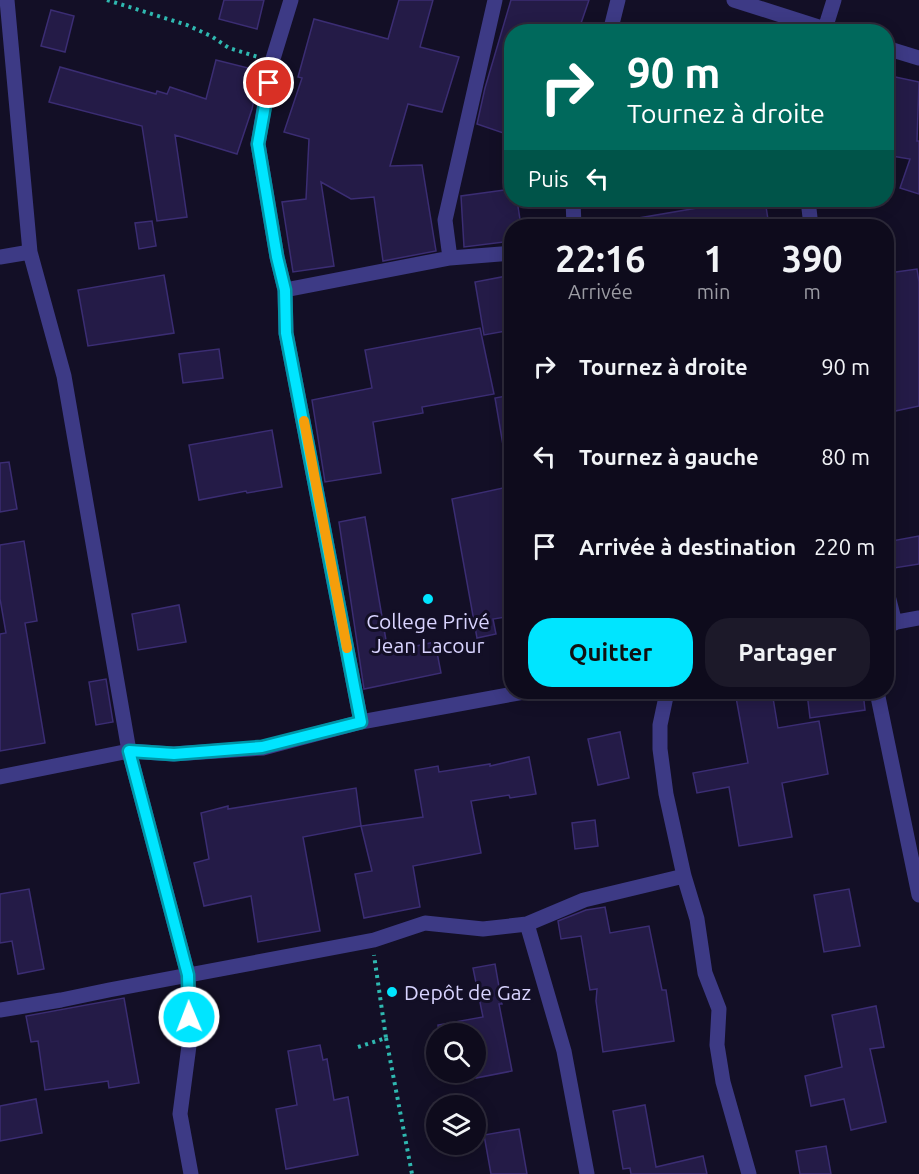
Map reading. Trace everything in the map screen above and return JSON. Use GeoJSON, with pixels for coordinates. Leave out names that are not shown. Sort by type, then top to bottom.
{"type":"FeatureCollection","features":[{"type":"Feature","properties":{"kind":"street"},"geometry":{"type":"LineString","coordinates":[[6,0],[7,69],[30,252],[64,376],[129,751],[188,975],[190,1038],[180,1114],[191,1174]]}},
{"type":"Feature","properties":{"kind":"street"},"geometry":{"type":"LineString","coordinates":[[291,0],[273,62],[258,144],[277,257],[285,290],[286,333],[361,722]]}},
{"type":"Feature","properties":{"kind":"street"},"geometry":{"type":"LineString","coordinates":[[450,258],[445,220],[495,0]]}},
{"type":"Feature","properties":{"kind":"street"},"geometry":{"type":"LineString","coordinates":[[612,24],[618,0]]}},
{"type":"Feature","properties":{"kind":"street"},"geometry":{"type":"LineString","coordinates":[[734,0],[807,24]]}},
{"type":"Feature","properties":{"kind":"street"},"geometry":{"type":"LineString","coordinates":[[829,24],[834,0]]}},
{"type":"Feature","properties":{"kind":"street"},"geometry":{"type":"LineString","coordinates":[[894,50],[919,58]]}},
{"type":"Feature","properties":{"kind":"street"},"geometry":{"type":"LineString","coordinates":[[0,257],[30,252]]}},
{"type":"Feature","properties":{"kind":"street"},"geometry":{"type":"LineString","coordinates":[[285,290],[450,258],[504,254]]}},
{"type":"Feature","properties":{"kind":"street"},"geometry":{"type":"LineString","coordinates":[[894,622],[919,618]]}},
{"type":"Feature","properties":{"kind":"street"},"geometry":{"type":"LineString","coordinates":[[0,777],[129,751],[174,754],[262,747],[361,722],[504,696]]}},
{"type":"Feature","properties":{"kind":"street"},"geometry":{"type":"LineString","coordinates":[[666,699],[660,725],[660,749],[674,835],[697,919],[705,973],[718,1009],[717,1045],[723,1082],[749,1174]]}},
{"type":"Feature","properties":{"kind":"street"},"geometry":{"type":"LineString","coordinates":[[878,699],[919,895]]}},
{"type":"Feature","properties":{"kind":"street"},"geometry":{"type":"LineString","coordinates":[[0,1011],[375,940],[425,922],[483,929],[527,924],[584,900],[684,876]]}},
{"type":"Feature","properties":{"kind":"street"},"geometry":{"type":"LineString","coordinates":[[527,924],[564,1051],[587,1174]]}},
{"type":"Feature","properties":{"kind":"path"},"geometry":{"type":"LineString","coordinates":[[107,0],[188,26],[211,36],[229,48],[273,62]]}},
{"type":"Feature","properties":{"kind":"path"},"geometry":{"type":"LineString","coordinates":[[375,940],[373,950],[386,1038],[412,1174]]}},
{"type":"Feature","properties":{"kind":"path"},"geometry":{"type":"LineString","coordinates":[[358,1047],[386,1038]]}},
{"type":"Feature","properties":{"kind":"building"},"geometry":{"type":"Polygon","coordinates":[[[224,0],[264,0],[257,29],[219,19],[224,0]]]}},
{"type":"Feature","properties":{"kind":"building"},"geometry":{"type":"Polygon","coordinates":[[[399,0],[433,0],[420,47],[459,57],[442,112],[408,104],[390,166],[422,165],[436,251],[383,261],[374,197],[351,199],[321,182],[334,266],[293,272],[282,202],[306,199],[309,139],[284,132],[302,78],[298,77],[314,19],[388,39],[399,0]]]}},
{"type":"Feature","properties":{"kind":"building"},"geometry":{"type":"Polygon","coordinates":[[[511,0],[589,0],[581,24],[504,24],[504,133],[477,124],[485,88],[511,0]]]}},
{"type":"Feature","properties":{"kind":"building"},"geometry":{"type":"Polygon","coordinates":[[[51,10],[74,16],[65,52],[41,46],[51,10]]]}},
{"type":"Feature","properties":{"kind":"building"},"geometry":{"type":"Polygon","coordinates":[[[216,60],[260,71],[252,109],[237,154],[175,135],[187,217],[157,221],[142,126],[49,102],[60,67],[156,94],[157,91],[167,94],[170,87],[206,99],[216,60]]]}},
{"type":"Feature","properties":{"kind":"building"},"geometry":{"type":"Polygon","coordinates":[[[894,77],[919,82],[917,141],[919,141],[919,194],[900,188],[910,159],[894,156],[894,77]]]}},
{"type":"Feature","properties":{"kind":"building"},"geometry":{"type":"Polygon","coordinates":[[[504,190],[504,207],[518,207],[520,219],[504,219],[504,242],[464,247],[461,196],[504,190]]]}},
{"type":"Feature","properties":{"kind":"building"},"geometry":{"type":"Polygon","coordinates":[[[703,207],[766,207],[768,219],[639,219],[703,207]]]}},
{"type":"Feature","properties":{"kind":"building"},"geometry":{"type":"Polygon","coordinates":[[[152,221],[156,246],[139,249],[135,223],[152,221]]]}},
{"type":"Feature","properties":{"kind":"building"},"geometry":{"type":"Polygon","coordinates":[[[917,269],[919,282],[919,406],[894,411],[894,346],[894,272],[917,269]]]}},
{"type":"Feature","properties":{"kind":"building"},"geometry":{"type":"Polygon","coordinates":[[[164,275],[174,333],[88,346],[78,290],[164,275]]]}},
{"type":"Feature","properties":{"kind":"building"},"geometry":{"type":"Polygon","coordinates":[[[504,277],[504,331],[484,335],[475,282],[504,277]]]}},
{"type":"Feature","properties":{"kind":"building"},"geometry":{"type":"Polygon","coordinates":[[[480,328],[494,394],[422,407],[423,413],[373,422],[381,473],[325,482],[312,400],[372,388],[365,350],[480,328]]]}},
{"type":"Feature","properties":{"kind":"building"},"geometry":{"type":"Polygon","coordinates":[[[219,349],[223,378],[183,383],[179,354],[219,349]]]}},
{"type":"Feature","properties":{"kind":"building"},"geometry":{"type":"Polygon","coordinates":[[[504,396],[504,445],[503,445],[495,398],[504,396]]]}},
{"type":"Feature","properties":{"kind":"building"},"geometry":{"type":"Polygon","coordinates":[[[272,430],[282,487],[199,500],[189,445],[272,430]]]}},
{"type":"Feature","properties":{"kind":"building"},"geometry":{"type":"Polygon","coordinates":[[[9,462],[17,509],[0,512],[0,463],[9,462]]]}},
{"type":"Feature","properties":{"kind":"building"},"geometry":{"type":"Polygon","coordinates":[[[504,488],[504,617],[493,619],[496,634],[477,638],[452,499],[504,488]]]}},
{"type":"Feature","properties":{"kind":"building"},"geometry":{"type":"Polygon","coordinates":[[[365,517],[388,652],[435,642],[441,673],[364,689],[339,522],[365,517]]]}},
{"type":"Feature","properties":{"kind":"building"},"geometry":{"type":"Polygon","coordinates":[[[919,536],[919,564],[894,568],[894,541],[919,536]]]}},
{"type":"Feature","properties":{"kind":"building"},"geometry":{"type":"Polygon","coordinates":[[[24,541],[37,621],[25,623],[45,743],[0,751],[0,634],[6,633],[0,599],[0,545],[24,541]]]}},
{"type":"Feature","properties":{"kind":"building"},"geometry":{"type":"Polygon","coordinates":[[[179,605],[186,642],[138,650],[132,614],[179,605]]]}},
{"type":"Feature","properties":{"kind":"building"},"geometry":{"type":"Polygon","coordinates":[[[106,679],[113,722],[96,725],[89,682],[106,679]]]}},
{"type":"Feature","properties":{"kind":"building"},"geometry":{"type":"Polygon","coordinates":[[[736,699],[773,699],[778,728],[819,721],[828,774],[782,783],[792,837],[739,846],[729,787],[697,793],[693,773],[748,763],[736,699]]]}},
{"type":"Feature","properties":{"kind":"building"},"geometry":{"type":"Polygon","coordinates":[[[808,699],[864,699],[865,710],[810,718],[808,699]]]}},
{"type":"Feature","properties":{"kind":"building"},"geometry":{"type":"Polygon","coordinates":[[[620,732],[629,778],[598,785],[588,739],[620,732]]]}},
{"type":"Feature","properties":{"kind":"building"},"geometry":{"type":"Polygon","coordinates":[[[529,757],[536,794],[510,798],[509,795],[471,801],[481,853],[413,866],[420,907],[364,918],[355,874],[372,871],[361,826],[423,817],[415,770],[438,766],[439,772],[490,764],[490,766],[529,757]]]}},
{"type":"Feature","properties":{"kind":"building"},"geometry":{"type":"Polygon","coordinates":[[[356,788],[361,826],[303,837],[320,931],[258,942],[251,896],[204,906],[194,863],[209,859],[201,813],[228,806],[228,809],[356,788]]]}},
{"type":"Feature","properties":{"kind":"building"},"geometry":{"type":"Polygon","coordinates":[[[595,820],[598,846],[575,849],[572,823],[595,820]]]}},
{"type":"Feature","properties":{"kind":"building"},"geometry":{"type":"Polygon","coordinates":[[[29,889],[44,969],[18,974],[12,941],[0,943],[0,894],[29,889]]]}},
{"type":"Feature","properties":{"kind":"building"},"geometry":{"type":"Polygon","coordinates":[[[849,889],[860,946],[824,952],[814,895],[849,889]]]}},
{"type":"Feature","properties":{"kind":"building"},"geometry":{"type":"Polygon","coordinates":[[[605,907],[610,933],[649,926],[662,990],[666,990],[674,1041],[603,1052],[596,1001],[597,989],[590,990],[581,936],[561,939],[558,921],[586,910],[605,907]]]}},
{"type":"Feature","properties":{"kind":"building"},"geometry":{"type":"Polygon","coordinates":[[[495,964],[502,1004],[499,1004],[512,1071],[486,1076],[486,1023],[449,1023],[483,1017],[473,968],[495,964]]]}},
{"type":"Feature","properties":{"kind":"building"},"geometry":{"type":"Polygon","coordinates":[[[124,998],[139,1083],[109,1088],[108,1081],[45,1090],[38,1041],[31,1042],[26,1016],[124,998]]]}},
{"type":"Feature","properties":{"kind":"building"},"geometry":{"type":"Polygon","coordinates":[[[876,1006],[884,1047],[870,1049],[886,1122],[851,1130],[844,1099],[811,1106],[805,1076],[842,1067],[832,1015],[876,1006]]]}},
{"type":"Feature","properties":{"kind":"building"},"geometry":{"type":"Polygon","coordinates":[[[320,1045],[323,1060],[327,1059],[334,1100],[348,1097],[358,1155],[286,1169],[276,1109],[297,1105],[288,1051],[320,1045]]]}},
{"type":"Feature","properties":{"kind":"building"},"geometry":{"type":"Polygon","coordinates":[[[36,1099],[42,1133],[0,1141],[0,1106],[36,1099]]]}},
{"type":"Feature","properties":{"kind":"building"},"geometry":{"type":"Polygon","coordinates":[[[645,1105],[656,1167],[703,1156],[707,1174],[631,1174],[630,1168],[623,1169],[613,1111],[645,1105]]]}},
{"type":"Feature","properties":{"kind":"building"},"geometry":{"type":"Polygon","coordinates":[[[519,1129],[527,1174],[491,1174],[486,1135],[519,1129]]]}},
{"type":"Feature","properties":{"kind":"building"},"geometry":{"type":"Polygon","coordinates":[[[826,1146],[831,1174],[800,1174],[796,1151],[826,1146]]]}},
{"type":"Feature","properties":{"kind":"slow traffic"},"geometry":{"type":"LineString","coordinates":[[304,421],[347,648]]}},
{"type":"Feature","properties":{"kind":"place","name":"College Privé Jean Lacour"},"geometry":{"type":"Point","coordinates":[428,599]}},
{"type":"Feature","properties":{"kind":"place","name":"Depôt de Gaz"},"geometry":{"type":"Point","coordinates":[392,992]}},
{"type":"Feature","properties":{"kind":"route"},"geometry":{"type":"LineString","coordinates":[[189,1017],[188,975],[129,751],[174,754],[262,747],[361,722],[286,333],[285,290],[277,257],[258,144],[269,83]]}}]}
